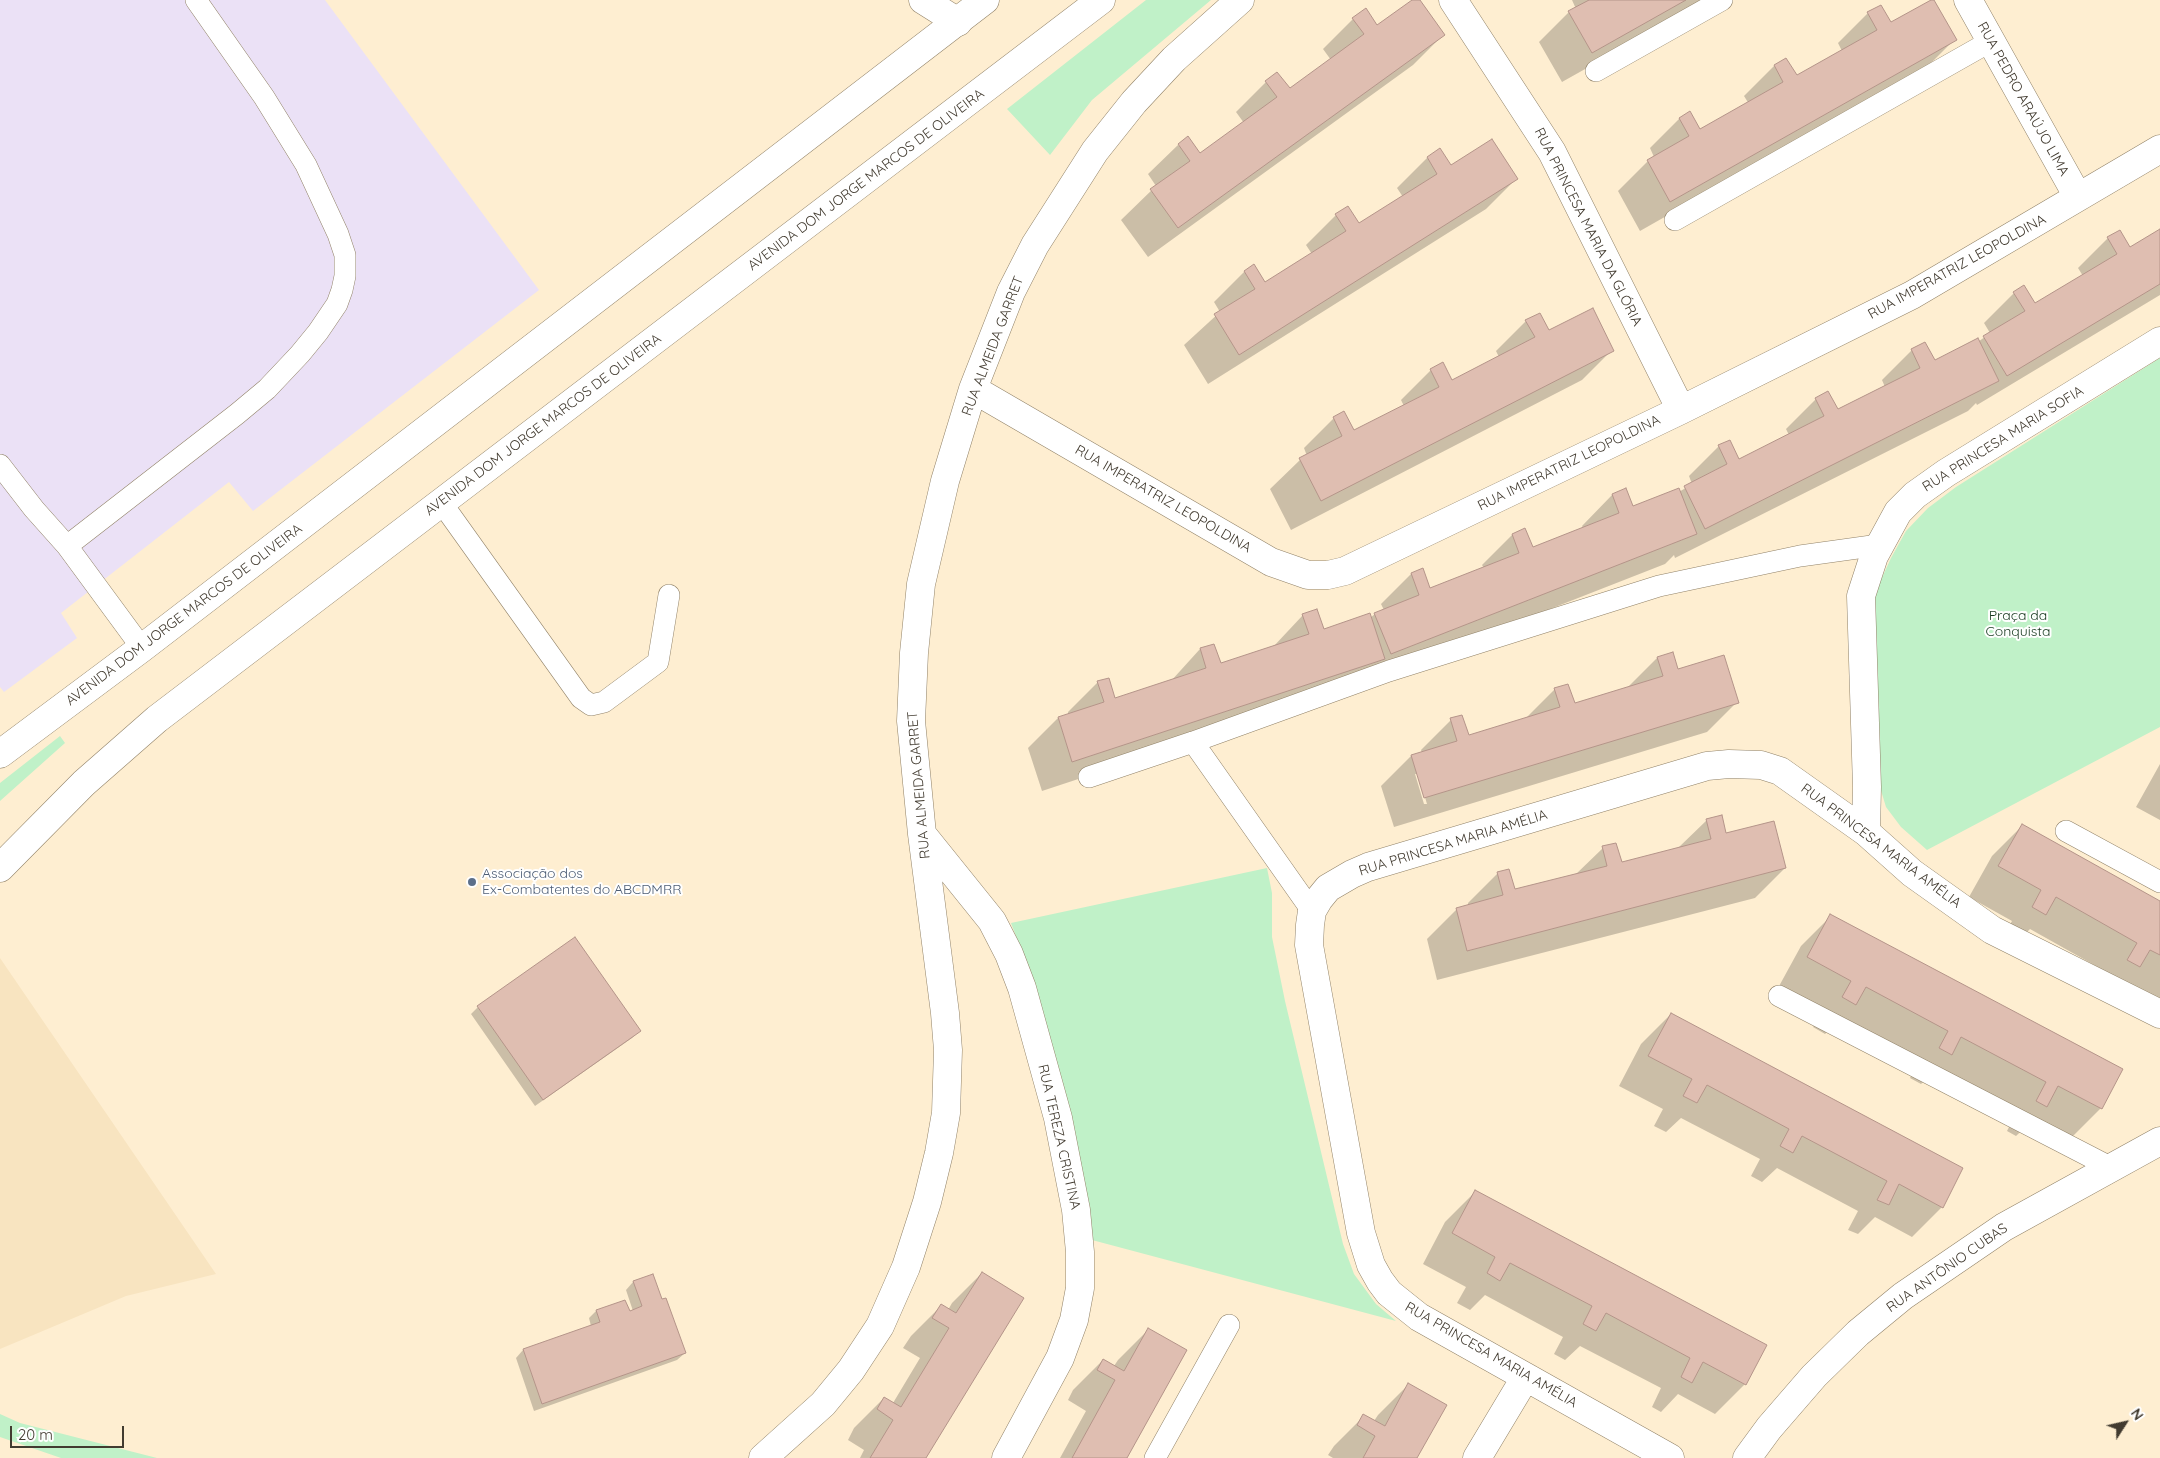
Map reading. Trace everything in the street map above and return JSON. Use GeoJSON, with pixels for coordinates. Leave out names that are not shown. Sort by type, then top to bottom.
{"type":"FeatureCollection","features":[{"type":"Feature","properties":{"kind":"street"},"geometry":{"type":"LineString","coordinates":[[923,0],[958,22]]}},
{"type":"Feature","properties":{"kind":"street","name":"AVENIDA DOM JORGE MARCOS DE OLIVEIRA"},"geometry":{"type":"LineString","coordinates":[[0,754],[142,648],[985,0]]}},
{"type":"Feature","properties":{"kind":"street","name":"AVENIDA DOM JORGE MARCOS DE OLIVEIRA"},"geometry":{"type":"LineString","coordinates":[[0,868],[84,783],[157,719],[1101,0]]}},
{"type":"Feature","properties":{"kind":"street","name":"RUA ALMEIDA GARRET"},"geometry":{"type":"LineString","coordinates":[[764,1458],[822,1404],[852,1370],[880,1326],[906,1268],[927,1202],[946,1113],[948,1076],[945,1013],[922,834],[911,721],[914,653],[921,584],[945,481],[973,389],[1011,292],[1035,245],[1095,150],[1134,102],[1168,66],[1240,0]]}},
{"type":"Feature","properties":{"kind":"street","name":"RUA PRINCESA MARIA DA GLÓRIA"},"geometry":{"type":"LineString","coordinates":[[1453,0],[1552,152],[1681,410]]}},
{"type":"Feature","properties":{"kind":"street","name":"RUA PEDRO ARAÚJO LIMA"},"geometry":{"type":"LineString","coordinates":[[1968,0],[2078,197]]}},
{"type":"Feature","properties":{"kind":"street","name":"RUA IMPERATRIZ LEOPOLDINA"},"geometry":{"type":"LineString","coordinates":[[973,389],[1271,562],[1308,575],[1328,575],[1345,571],[1681,410],[1912,295],[2160,149]]}},
{"type":"Feature","properties":{"kind":"street","name":"RUA PRINCESA MARIA SOFIA"},"geometry":{"type":"LineString","coordinates":[[1866,832],[1867,787],[1861,596],[1874,556],[1898,512],[1915,495],[1946,473],[2160,341]]}},
{"type":"Feature","properties":{"kind":"street","name":"RUA PRINCESA MARIA AMÉLIA"},"geometry":{"type":"LineString","coordinates":[[1670,1458],[1419,1317],[1389,1293],[1371,1264],[1361,1233],[1309,945],[1312,911],[1328,888],[1368,867],[1706,766],[1743,763],[1761,765],[1780,771],[1866,832],[1912,873],[1992,930],[2160,1014]]}},
{"type":"Feature","properties":{"kind":"street","name":"RUA TEREZA CRISTINA"},"geometry":{"type":"LineString","coordinates":[[922,834],[992,921],[1009,954],[1022,988],[1058,1118],[1076,1210],[1080,1252],[1080,1288],[1074,1320],[1060,1358],[1006,1458]]}},
{"type":"Feature","properties":{"kind":"street","name":"RUA ANTÔNIO CUBAS"},"geometry":{"type":"LineString","coordinates":[[1747,1458],[1814,1376],[1858,1333],[1903,1296],[2004,1227],[2160,1141]]}},
{"type":"Feature","properties":{"kind":"street"},"geometry":{"type":"LineString","coordinates":[[1477,1458],[1526,1378]]}},
{"type":"Feature","properties":{"kind":"lane"},"geometry":{"type":"LineString","coordinates":[[67,546],[237,414],[266,389],[300,354],[318,332],[336,304],[342,290],[345,276],[345,255],[338,234],[306,165],[264,98],[196,0]]}},
{"type":"Feature","properties":{"kind":"lane"},"geometry":{"type":"LineString","coordinates":[[1596,71],[1722,0]]}},
{"type":"Feature","properties":{"kind":"lane"},"geometry":{"type":"LineString","coordinates":[[1676,220],[1991,41]]}},
{"type":"Feature","properties":{"kind":"lane"},"geometry":{"type":"LineString","coordinates":[[0,466],[34,509],[67,546],[142,648]]}},
{"type":"Feature","properties":{"kind":"lane"},"geometry":{"type":"LineString","coordinates":[[441,502],[581,698],[590,705],[604,702],[658,662],[669,595]]}},
{"type":"Feature","properties":{"kind":"lane"},"geometry":{"type":"LineString","coordinates":[[1089,777],[1193,742],[1390,671],[1659,586],[1800,556],[1879,545]]}},
{"type":"Feature","properties":{"kind":"lane"},"geometry":{"type":"LineString","coordinates":[[1193,742],[1312,911]]}},
{"type":"Feature","properties":{"kind":"lane"},"geometry":{"type":"LineString","coordinates":[[2066,831],[2160,882]]}},
{"type":"Feature","properties":{"kind":"lane"},"geometry":{"type":"LineString","coordinates":[[1779,996],[2110,1167]]}},
{"type":"Feature","properties":{"kind":"lane"},"geometry":{"type":"LineString","coordinates":[[1155,1458],[1228,1325]]}},
{"type":"Feature","properties":{"kind":"shaded area"},"geometry":{"type":"Polygon","coordinates":[[[0,0],[325,0],[539,290],[253,511],[229,482],[61,613],[77,638],[4,692],[0,687],[0,0]]]}},
{"type":"Feature","properties":{"kind":"shaded area"},"geometry":{"type":"Polygon","coordinates":[[[0,958],[216,1274],[126,1296],[0,1349],[0,958]]]}},
{"type":"Feature","properties":{"kind":"green space"},"geometry":{"type":"Polygon","coordinates":[[[1146,0],[1211,0],[1092,100],[1050,155],[1007,109],[1146,0]]]}},
{"type":"Feature","properties":{"kind":"green space","name":"Praça da Conquista"},"geometry":{"type":"Polygon","coordinates":[[[2160,358],[2160,727],[1927,850],[1901,827],[1886,807],[1879,784],[1874,595],[1891,558],[1906,531],[1928,508],[1956,487],[2160,358]]]}},
{"type":"Feature","properties":{"kind":"green space"},"geometry":{"type":"Polygon","coordinates":[[[60,736],[65,743],[0,801],[0,783],[60,736]]]}},
{"type":"Feature","properties":{"kind":"green space"},"geometry":{"type":"Polygon","coordinates":[[[1267,868],[1272,893],[1272,937],[1285,1001],[1343,1244],[1354,1274],[1376,1304],[1396,1321],[1092,1240],[1027,965],[1011,923],[1267,868]]]}},
{"type":"Feature","properties":{"kind":"green space"},"geometry":{"type":"Polygon","coordinates":[[[0,1414],[20,1423],[157,1458],[61,1458],[0,1437],[0,1414]]]}},
{"type":"Feature","properties":{"kind":"building"},"geometry":{"type":"Polygon","coordinates":[[[1412,0],[1420,0],[1445,35],[1178,228],[1150,189],[1190,161],[1178,144],[1188,136],[1200,153],[1277,97],[1265,81],[1277,72],[1290,88],[1364,34],[1352,18],[1366,8],[1377,25],[1412,0]]]}},
{"type":"Feature","properties":{"kind":"building"},"geometry":{"type":"Polygon","coordinates":[[[1589,0],[1686,0],[1592,53],[1568,11],[1589,0]]]}},
{"type":"Feature","properties":{"kind":"building"},"geometry":{"type":"Polygon","coordinates":[[[1934,0],[1957,40],[1670,202],[1647,160],[1689,136],[1679,118],[1690,111],[1700,129],[1783,82],[1774,65],[1786,58],[1797,75],[1877,30],[1867,12],[1881,5],[1891,22],[1934,0]]]}},
{"type":"Feature","properties":{"kind":"building"},"geometry":{"type":"Polygon","coordinates":[[[1492,139],[1518,179],[1239,355],[1214,314],[1255,289],[1244,271],[1254,264],[1265,282],[1346,231],[1335,214],[1348,206],[1359,223],[1437,174],[1427,157],[1440,148],[1451,165],[1492,139]]]}},
{"type":"Feature","properties":{"kind":"building"},"geometry":{"type":"Polygon","coordinates":[[[2160,229],[2160,284],[2007,376],[1983,336],[2025,311],[2013,292],[2024,285],[2035,303],[2117,254],[2107,237],[2120,230],[2130,247],[2160,229]]]}},
{"type":"Feature","properties":{"kind":"building"},"geometry":{"type":"Polygon","coordinates":[[[1593,308],[1614,351],[1321,501],[1299,458],[1342,436],[1333,417],[1344,411],[1354,430],[1439,387],[1430,369],[1443,362],[1452,380],[1535,337],[1525,320],[1540,313],[1549,330],[1593,308]]]}},
{"type":"Feature","properties":{"kind":"building"},"geometry":{"type":"Polygon","coordinates":[[[1978,338],[1999,381],[1705,529],[1684,486],[1727,464],[1718,445],[1730,440],[1739,459],[1824,416],[1815,398],[1828,391],[1838,409],[1920,368],[1911,349],[1925,342],[1935,360],[1978,338]]]}},
{"type":"Feature","properties":{"kind":"building"},"geometry":{"type":"Polygon","coordinates":[[[1626,488],[1633,506],[1679,488],[1697,534],[1391,654],[1374,613],[1419,595],[1411,573],[1423,568],[1430,588],[1519,553],[1512,534],[1525,528],[1533,547],[1619,513],[1612,494],[1626,488]]]}},
{"type":"Feature","properties":{"kind":"building"},"geometry":{"type":"Polygon","coordinates":[[[1317,609],[1324,629],[1370,613],[1385,659],[1072,762],[1058,717],[1104,702],[1097,681],[1109,678],[1115,698],[1206,668],[1200,648],[1214,644],[1221,663],[1309,634],[1302,614],[1317,609]]]}},
{"type":"Feature","properties":{"kind":"building"},"geometry":{"type":"Polygon","coordinates":[[[1673,652],[1678,669],[1724,655],[1739,703],[1424,798],[1411,755],[1457,741],[1450,718],[1462,715],[1469,735],[1560,707],[1554,688],[1568,684],[1575,703],[1663,676],[1657,657],[1673,652]]]}},
{"type":"Feature","properties":{"kind":"building"},"geometry":{"type":"Polygon","coordinates":[[[1722,815],[1726,833],[1774,821],[1786,868],[1467,951],[1456,908],[1503,895],[1497,872],[1509,869],[1515,889],[1607,866],[1602,846],[1616,843],[1622,862],[1711,839],[1706,819],[1722,815]]]}},
{"type":"Feature","properties":{"kind":"building"},"geometry":{"type":"Polygon","coordinates":[[[2022,824],[2160,901],[2160,955],[2150,950],[2140,967],[2127,960],[2137,943],[2056,897],[2046,915],[2032,907],[2041,890],[1998,866],[2022,824]]]}},
{"type":"Feature","properties":{"kind":"building"},"geometry":{"type":"Polygon","coordinates":[[[1830,914],[2123,1069],[2102,1109],[2058,1086],[2047,1107],[2036,1101],[2046,1082],[1961,1037],[1952,1055],[1939,1048],[1948,1031],[1866,987],[1856,1005],[1842,997],[1851,981],[1807,957],[1830,914]]]}},
{"type":"Feature","properties":{"kind":"building"},"geometry":{"type":"Polygon","coordinates":[[[575,937],[641,1031],[543,1100],[477,1006],[575,937]]]}},
{"type":"Feature","properties":{"kind":"building"},"geometry":{"type":"Polygon","coordinates":[[[1671,1013],[1963,1168],[1943,1208],[1899,1184],[1889,1205],[1877,1200],[1887,1181],[1802,1136],[1793,1153],[1780,1146],[1789,1129],[1707,1085],[1697,1103],[1683,1096],[1692,1079],[1648,1056],[1671,1013]]]}},
{"type":"Feature","properties":{"kind":"building"},"geometry":{"type":"Polygon","coordinates":[[[1475,1190],[1767,1345],[1746,1385],[1703,1362],[1692,1383],[1681,1377],[1690,1358],[1606,1313],[1596,1331],[1583,1324],[1592,1306],[1510,1263],[1500,1281],[1487,1273],[1495,1257],[1452,1233],[1475,1190]]]}},
{"type":"Feature","properties":{"kind":"building"},"geometry":{"type":"Polygon","coordinates":[[[982,1272],[1024,1298],[926,1458],[870,1458],[893,1420],[877,1409],[884,1397],[901,1407],[949,1328],[932,1318],[941,1304],[956,1313],[982,1272]]]}},
{"type":"Feature","properties":{"kind":"building"},"geometry":{"type":"Polygon","coordinates":[[[653,1274],[662,1299],[666,1298],[686,1353],[542,1404],[523,1349],[600,1322],[596,1310],[625,1300],[630,1311],[642,1306],[633,1281],[653,1274]]]}},
{"type":"Feature","properties":{"kind":"building"},"geometry":{"type":"Polygon","coordinates":[[[1148,1328],[1187,1350],[1127,1458],[1072,1458],[1115,1380],[1097,1370],[1103,1359],[1124,1371],[1148,1328]]]}},
{"type":"Feature","properties":{"kind":"building"},"geometry":{"type":"Polygon","coordinates":[[[1408,1383],[1447,1405],[1417,1458],[1363,1458],[1375,1436],[1357,1425],[1363,1414],[1385,1426],[1408,1383]]]}},
{"type":"Feature","properties":{"kind":"place","name":"Associação dos Ex-Combatentes do ABCDMRR"},"geometry":{"type":"Point","coordinates":[472,882]}}]}
